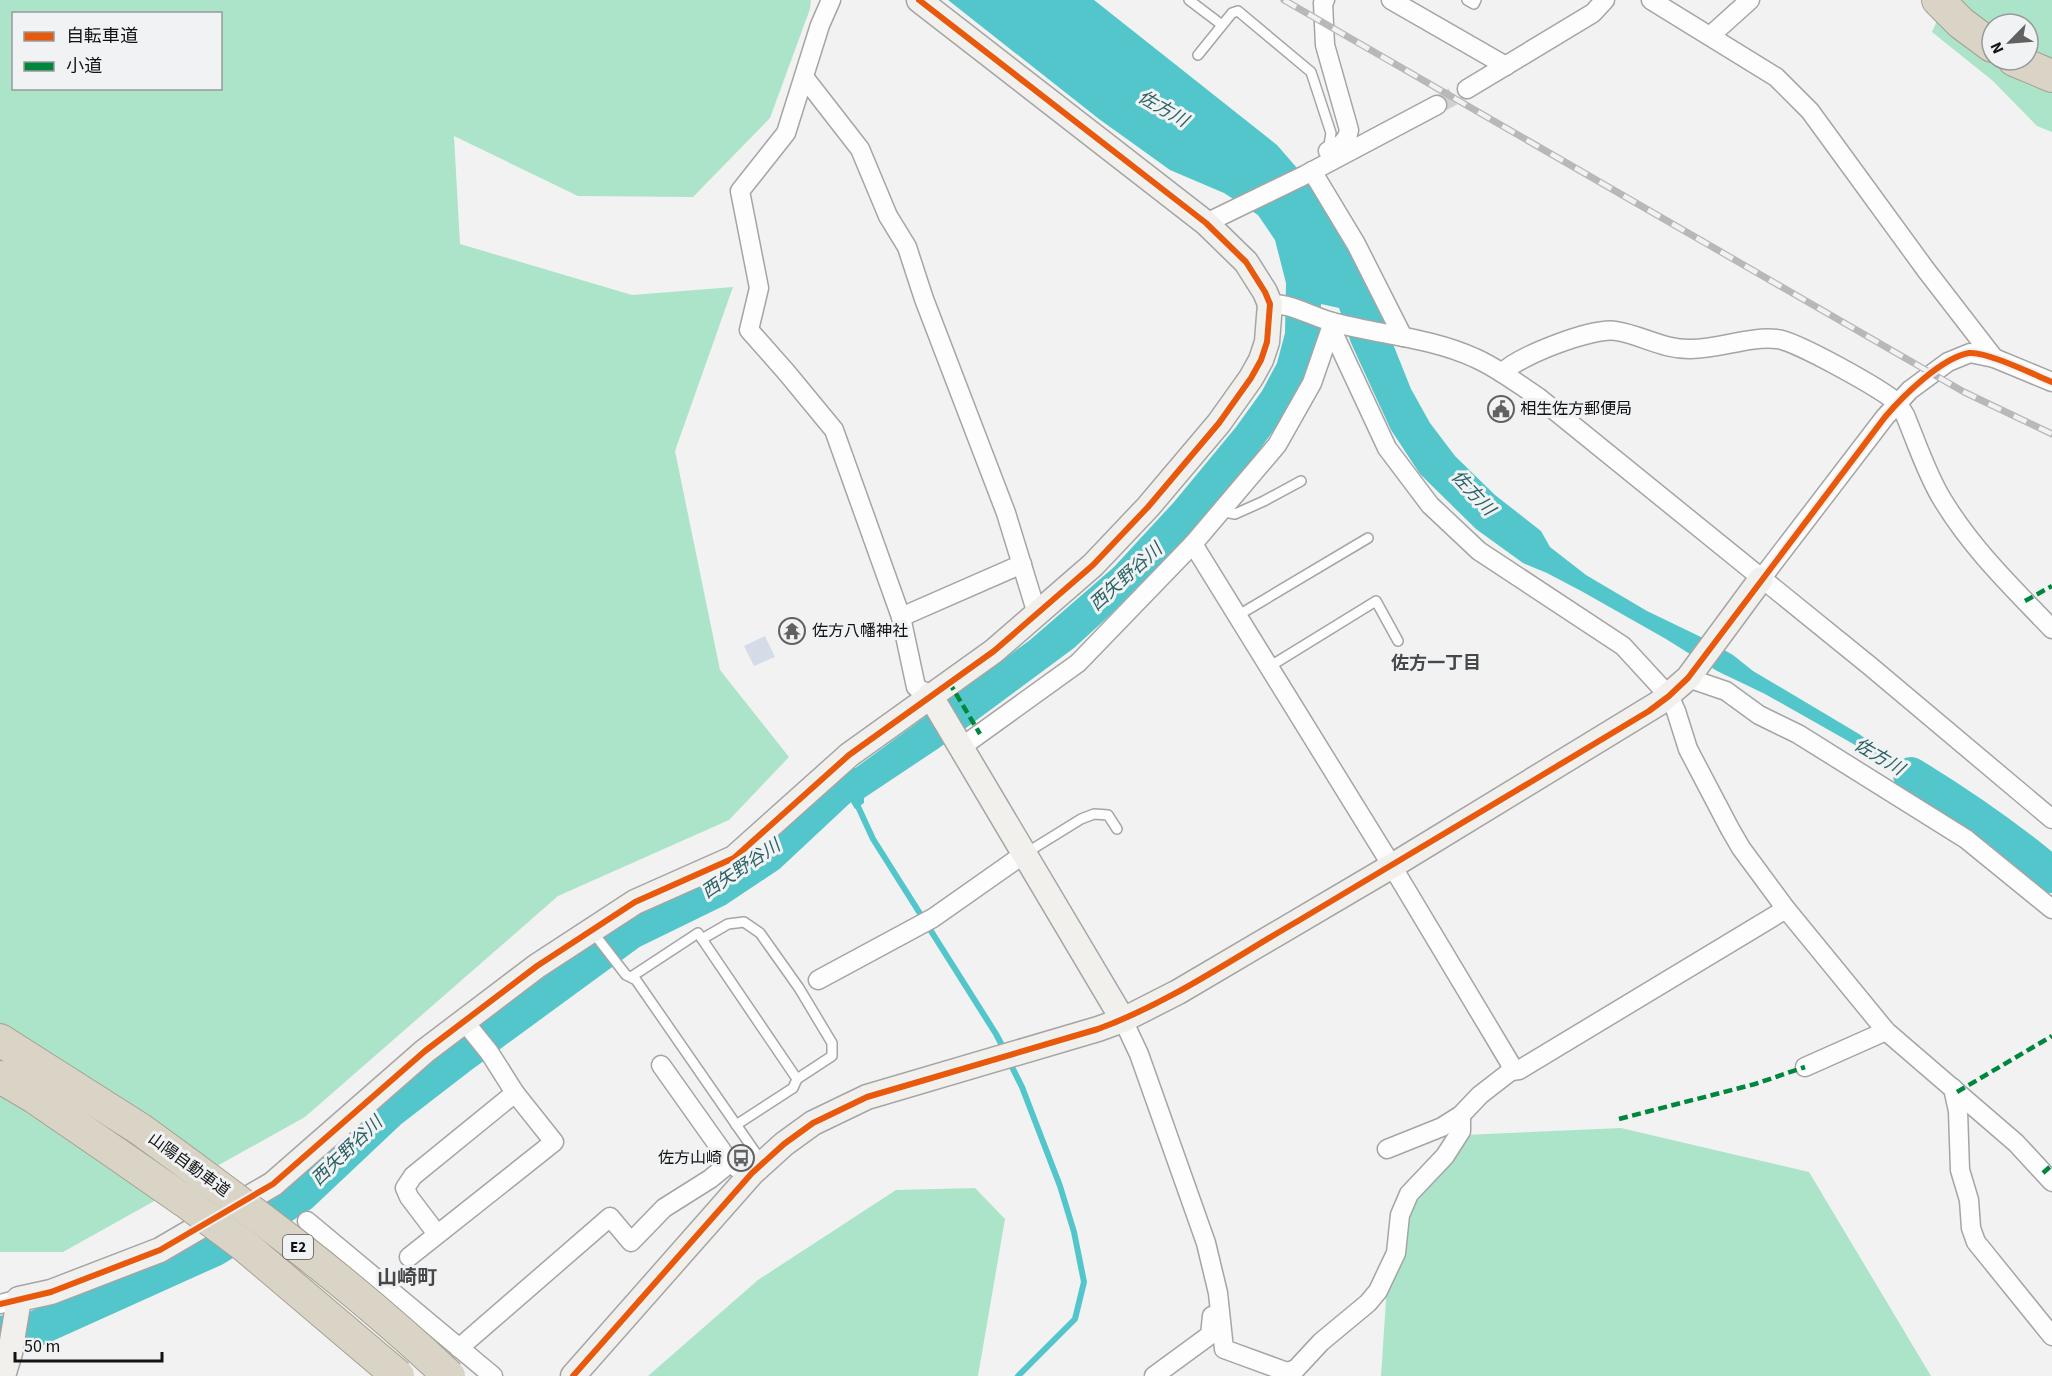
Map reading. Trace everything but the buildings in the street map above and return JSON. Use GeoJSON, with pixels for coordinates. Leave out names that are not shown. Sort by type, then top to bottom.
{"type":"FeatureCollection","features":[{"type":"Feature","properties":{"kind":"highway"},"geometry":{"type":"LineString","coordinates":[[1938,0],[1961,23],[1980,37]]}},
{"type":"Feature","properties":{"kind":"highway","name":"山陽自動車道"},"geometry":{"type":"LineString","coordinates":[[0,1040],[140,1129],[273,1227],[345,1286],[454,1362]]}},
{"type":"Feature","properties":{"kind":"highway","name":"山陽自動車道"},"geometry":{"type":"LineString","coordinates":[[0,1077],[34,1097],[117,1154],[246,1247],[398,1376]]}},
{"type":"Feature","properties":{"kind":"street"},"geometry":{"type":"LineString","coordinates":[[831,0],[820,25],[786,133],[740,191],[759,288],[749,330],[834,430],[901,617],[916,687],[930,695],[1123,1020],[1139,1054],[1206,1243],[1218,1293],[1224,1349],[1287,1374],[1296,1369],[1321,1342],[1368,1303],[1378,1291],[1396,1253],[1400,1215],[1409,1194],[1444,1156],[1461,1131],[1461,1115]]}},
{"type":"Feature","properties":{"kind":"street"},"geometry":{"type":"LineString","coordinates":[[919,0],[1212,219],[1275,304],[1331,324],[1401,336],[1458,351],[1477,358],[1538,398],[1870,666],[2052,819]]}},
{"type":"Feature","properties":{"kind":"street"},"geometry":{"type":"LineString","coordinates":[[1317,165],[1348,138],[1349,130],[1325,45],[1323,3],[1325,0]]}},
{"type":"Feature","properties":{"kind":"street"},"geometry":{"type":"LineString","coordinates":[[1391,0],[1506,66]]}},
{"type":"Feature","properties":{"kind":"street"},"geometry":{"type":"LineString","coordinates":[[1467,89],[1593,13],[1605,0]]}},
{"type":"Feature","properties":{"kind":"street"},"geometry":{"type":"LineString","coordinates":[[1651,0],[1776,76],[1810,111],[1994,358]]}},
{"type":"Feature","properties":{"kind":"street"},"geometry":{"type":"LineString","coordinates":[[1710,36],[1750,0]]}},
{"type":"Feature","properties":{"kind":"street"},"geometry":{"type":"LineString","coordinates":[[804,77],[860,149],[888,216],[908,248],[924,299],[1006,513],[1037,614]]}},
{"type":"Feature","properties":{"kind":"street"},"geometry":{"type":"LineString","coordinates":[[1212,219],[1437,105]]}},
{"type":"Feature","properties":{"kind":"street"},"geometry":{"type":"LineString","coordinates":[[1317,165],[1401,336]]}},
{"type":"Feature","properties":{"kind":"street"},"geometry":{"type":"LineString","coordinates":[[3,1376],[10,1353],[9,1301],[51,1292],[160,1250],[273,1184],[425,1051],[469,1025],[537,966],[594,934],[635,902],[734,858],[849,755],[994,651],[1094,565],[1148,507],[1219,423],[1261,360],[1275,304]]}},
{"type":"Feature","properties":{"kind":"street"},"geometry":{"type":"LineString","coordinates":[[960,748],[1078,663],[1221,511],[1276,445],[1312,383],[1331,324]]}},
{"type":"Feature","properties":{"kind":"street"},"geometry":{"type":"LineString","coordinates":[[1331,324],[1387,448],[1430,505],[1479,550],[1623,646],[1669,696],[1688,749],[1730,829],[1741,848],[1786,909],[1886,1031],[2016,1143],[2052,1182]]}},
{"type":"Feature","properties":{"kind":"street"},"geometry":{"type":"LineString","coordinates":[[1502,373],[1510,364],[1564,342],[1593,333],[1615,330],[1665,346],[1691,349],[1755,339],[1780,339],[1804,348],[1884,393],[1897,403],[1905,415],[1941,498],[1961,528],[1994,571],[2052,629]]}},
{"type":"Feature","properties":{"kind":"street"},"geometry":{"type":"LineString","coordinates":[[573,1376],[756,1171],[800,1133],[842,1108],[887,1090],[1098,1029],[1156,1005],[1392,866],[1669,696],[1690,675],[1897,403],[1910,390],[1947,362],[1970,353],[1994,358],[2052,382]]}},
{"type":"Feature","properties":{"kind":"street"},"geometry":{"type":"LineString","coordinates":[[1192,544],[1498,1041],[1510,1063],[1511,1071]]}},
{"type":"Feature","properties":{"kind":"street"},"geometry":{"type":"LineString","coordinates":[[901,617],[1022,564]]}},
{"type":"Feature","properties":{"kind":"street"},"geometry":{"type":"LineString","coordinates":[[1690,675],[1726,691],[1760,715],[1798,734],[1966,839],[2052,909]]}},
{"type":"Feature","properties":{"kind":"street"},"geometry":{"type":"LineString","coordinates":[[818,980],[926,922],[1024,854]]}},
{"type":"Feature","properties":{"kind":"street"},"geometry":{"type":"LineString","coordinates":[[1387,1149],[1442,1127],[1461,1115],[1480,1095],[1511,1071],[1519,1070],[1786,909]]}},
{"type":"Feature","properties":{"kind":"street"},"geometry":{"type":"LineString","coordinates":[[409,1257],[554,1142],[515,1093],[469,1025]]}},
{"type":"Feature","properties":{"kind":"street"},"geometry":{"type":"LineString","coordinates":[[1805,1067],[1886,1031]]}},
{"type":"Feature","properties":{"kind":"street"},"geometry":{"type":"LineString","coordinates":[[661,1065],[731,1162],[756,1171]]}},
{"type":"Feature","properties":{"kind":"street"},"geometry":{"type":"LineString","coordinates":[[1953,1088],[1958,1111],[1960,1170],[1970,1200],[1971,1228],[1976,1242],[2052,1336]]}},
{"type":"Feature","properties":{"kind":"street"},"geometry":{"type":"LineString","coordinates":[[436,1234],[405,1188],[412,1176],[515,1093]]}},
{"type":"Feature","properties":{"kind":"street"},"geometry":{"type":"LineString","coordinates":[[454,1362],[610,1217],[631,1242],[664,1208],[710,1179],[731,1162]]}},
{"type":"Feature","properties":{"kind":"street"},"geometry":{"type":"LineString","coordinates":[[307,1221],[454,1362],[493,1376]]}},
{"type":"Feature","properties":{"kind":"street"},"geometry":{"type":"LineString","coordinates":[[1154,1376],[1210,1335],[1212,1316],[1220,1312]]}},
{"type":"Feature","properties":{"kind":"lane"},"geometry":{"type":"LineString","coordinates":[[1189,0],[1222,26]]}},
{"type":"Feature","properties":{"kind":"lane"},"geometry":{"type":"LineString","coordinates":[[1467,0],[1474,4],[1476,0]]}},
{"type":"Feature","properties":{"kind":"lane"},"geometry":{"type":"LineString","coordinates":[[1198,55],[1232,13],[1238,11],[1311,72],[1331,134],[1317,165]]}},
{"type":"Feature","properties":{"kind":"lane"},"geometry":{"type":"LineString","coordinates":[[1221,511],[1235,514],[1301,481]]}},
{"type":"Feature","properties":{"kind":"lane"},"geometry":{"type":"LineString","coordinates":[[1237,616],[1368,538]]}},
{"type":"Feature","properties":{"kind":"lane"},"geometry":{"type":"LineString","coordinates":[[1269,668],[1376,601],[1398,641]]}},
{"type":"Feature","properties":{"kind":"lane"},"geometry":{"type":"LineString","coordinates":[[1024,854],[1081,819],[1094,814],[1108,814],[1117,829]]}},
{"type":"Feature","properties":{"kind":"lane"},"geometry":{"type":"LineString","coordinates":[[702,939],[728,924],[744,922],[760,933],[799,988],[832,1043],[832,1056],[797,1079],[793,1088],[736,1125]]}},
{"type":"Feature","properties":{"kind":"lane"},"geometry":{"type":"LineString","coordinates":[[631,978],[698,933],[797,1079]]}},
{"type":"Feature","properties":{"kind":"lane"},"geometry":{"type":"LineString","coordinates":[[594,934],[626,975],[636,980],[736,1125],[756,1171]]}},
{"type":"Feature","properties":{"kind":"lane"},"geometry":{"type":"LineString","coordinates":[[799,988],[818,980]]}},
{"type":"Feature","properties":{"kind":"green space"},"geometry":{"type":"Polygon","coordinates":[[[0,0],[811,0],[810,9],[770,118],[693,197],[578,196],[454,136],[460,244],[632,295],[733,287],[675,451],[720,670],[789,757],[729,820],[558,896],[305,1117],[63,1252],[0,1252],[0,0]]]}},
{"type":"Feature","properties":{"kind":"green space"},"geometry":{"type":"Polygon","coordinates":[[[1946,0],[2052,0],[2052,132],[2037,126],[1982,72],[2040,72],[2040,12],[1980,12],[1980,71],[1932,32],[1946,0]]]}},
{"type":"Feature","properties":{"kind":"green space"},"geometry":{"type":"Polygon","coordinates":[[[1621,1128],[1809,1172],[1931,1376],[1381,1376],[1390,1240],[1464,1135],[1621,1128]]]}},
{"type":"Feature","properties":{"kind":"green space"},"geometry":{"type":"Polygon","coordinates":[[[975,1188],[1005,1219],[978,1376],[648,1376],[758,1280],[896,1190],[975,1188]]]}},
{"type":"Feature","properties":{"kind":"water"},"geometry":{"type":"Polygon","coordinates":[[[948,0],[1094,0],[1277,145],[1310,183],[1365,274],[1411,389],[1430,423],[1455,456],[1495,495],[1541,531],[1550,547],[1586,575],[1647,611],[1733,655],[1753,671],[1859,734],[1954,801],[1765,694],[1717,671],[1583,592],[1523,563],[1476,529],[1420,474],[1391,430],[1351,343],[1339,308],[1321,304],[1320,335],[1309,369],[1293,403],[1256,455],[1185,538],[1108,617],[1074,648],[939,748],[864,798],[864,803],[855,809],[849,799],[839,797],[814,820],[805,814],[839,780],[1030,640],[1114,567],[1174,502],[1236,427],[1262,391],[1277,363],[1285,333],[1286,283],[1275,240],[1258,215],[1224,193],[1170,170],[1099,119],[948,0]]]}},
{"type":"Feature","properties":{"kind":"waterway","name":"佐方川"},"geometry":{"type":"LineString","coordinates":[[1911,775],[1983,822],[2052,875]]}},
{"type":"Feature","properties":{"kind":"waterway","name":"西矢野谷川"},"geometry":{"type":"LineString","coordinates":[[0,1334],[33,1330],[215,1248],[301,1194],[390,1110],[460,1056],[631,931],[717,889],[768,855],[845,783]]}},
{"type":"Feature","properties":{"kind":"waterway"},"geometry":{"type":"LineString","coordinates":[[855,800],[873,839],[1005,1051]]}},
{"type":"Feature","properties":{"kind":"waterway"},"geometry":{"type":"LineString","coordinates":[[1009,1061],[1022,1087],[1060,1186],[1074,1232],[1084,1282],[1075,1319],[1018,1376]]}},
{"type":"Feature","properties":{"kind":"tunnel"},"geometry":{"type":"LineString","coordinates":[[1437,105],[1467,89]]}},
{"type":"Feature","properties":{"kind":"railway"},"geometry":{"type":"LineString","coordinates":[[1284,0],[1964,392],[2052,434]]}},
{"type":"Feature","properties":{"kind":"marked path"},"geometry":{"type":"LineString","coordinates":[[2025,601],[2052,586]]}},
{"type":"Feature","properties":{"kind":"marked path"},"geometry":{"type":"LineString","coordinates":[[949,682],[980,734]]}},
{"type":"Feature","properties":{"kind":"marked path"},"geometry":{"type":"LineString","coordinates":[[1957,1092],[2052,1036]]}},
{"type":"Feature","properties":{"kind":"marked path"},"geometry":{"type":"LineString","coordinates":[[1619,1119],[1755,1084],[1805,1067]]}},
{"type":"Feature","properties":{"kind":"marked path"},"geometry":{"type":"LineString","coordinates":[[2043,1173],[2052,1165]]}},
{"type":"Feature","properties":{"kind":"cycle path"},"geometry":{"type":"LineString","coordinates":[[0,1304],[51,1292],[160,1250],[273,1184],[425,1051],[537,966],[635,902],[734,858],[849,755],[994,651],[1093,565],[1148,507],[1219,423],[1251,378],[1261,360],[1267,342],[1270,304],[1246,262],[1206,223],[919,0]]}},
{"type":"Feature","properties":{"kind":"cycle path"},"geometry":{"type":"LineString","coordinates":[[573,1376],[752,1173],[784,1144],[813,1123],[867,1097],[1098,1029],[1124,1018],[1200,980],[1430,843],[1649,711],[1669,696],[1688,678],[1885,417],[1912,389],[1935,370],[1958,356],[1977,353],[1998,359],[2052,382]]}},
{"type":"Feature","properties":{"kind":"place","name":"相生佐方郵便局"},"geometry":{"type":"Point","coordinates":[1501,409]}},
{"type":"Feature","properties":{"kind":"place","name":"佐方八幡神社"},"geometry":{"type":"Point","coordinates":[792,631]}},
{"type":"Feature","properties":{"kind":"place","name":"佐方山崎"},"geometry":{"type":"Point","coordinates":[741,1158]}},
{"type":"Feature","properties":{"kind":"district","name":"佐方一丁目"},"geometry":{"type":"Point","coordinates":[1436,663]}},
{"type":"Feature","properties":{"kind":"district","name":"山崎町"},"geometry":{"type":"Point","coordinates":[407,1278]}}]}
